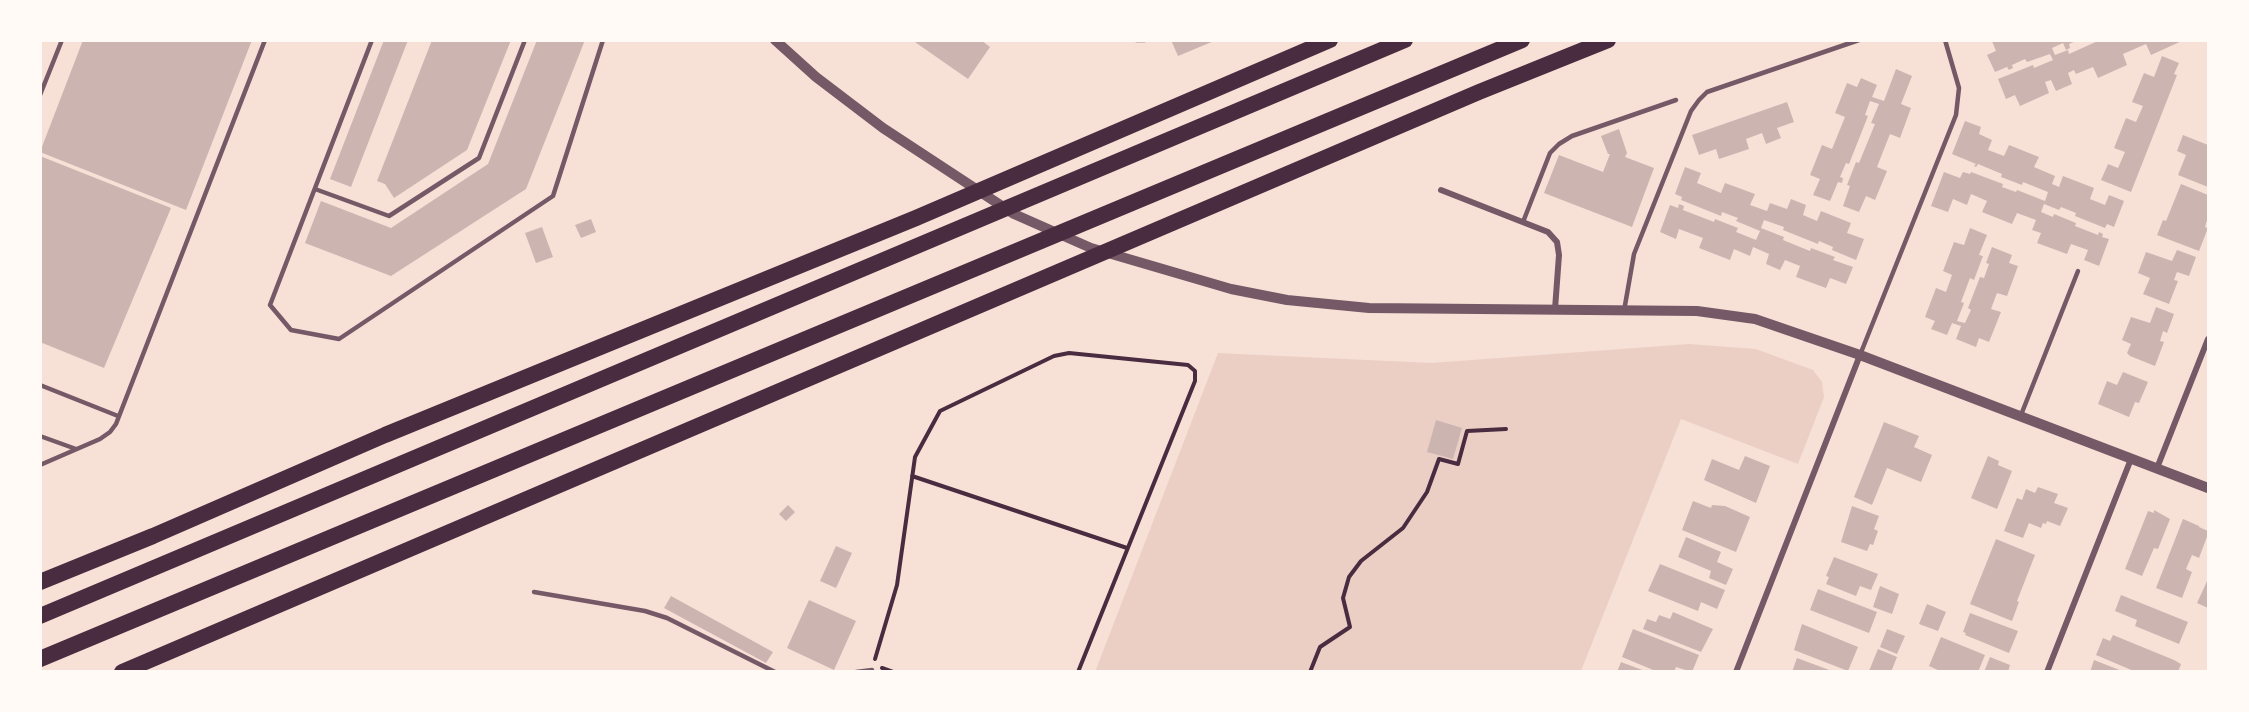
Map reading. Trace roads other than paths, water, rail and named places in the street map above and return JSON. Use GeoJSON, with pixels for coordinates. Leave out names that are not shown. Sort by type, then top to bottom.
{"type":"FeatureCollection","features":[{"type":"Feature","properties":{"kind":"highway"},"geometry":{"type":"LineString","coordinates":[[40,582],[153,536],[386,435],[916,218],[1330,40]]}},
{"type":"Feature","properties":{"kind":"highway"},"geometry":{"type":"LineString","coordinates":[[40,616],[1405,40]]}},
{"type":"Feature","properties":{"kind":"highway"},"geometry":{"type":"LineString","coordinates":[[40,659],[1521,40]]}},
{"type":"Feature","properties":{"kind":"highway"},"geometry":{"type":"LineString","coordinates":[[122,672],[1479,92],[1608,40]]}},
{"type":"Feature","properties":{"kind":"street"},"geometry":{"type":"LineString","coordinates":[[775,40],[816,77],[883,128],[1014,214],[1091,248],[1231,289],[1287,300],[1369,308],[1697,311],[1726,313],[1755,319],[1860,354],[2208,488]]}},
{"type":"Feature","properties":{"kind":"street"},"geometry":{"type":"LineString","coordinates":[[1440,190],[1548,232],[1557,242],[1559,255],[1555,309]]}},
{"type":"Feature","properties":{"kind":"street"},"geometry":{"type":"LineString","coordinates":[[2157,468],[2208,339]]}},
{"type":"Feature","properties":{"kind":"street"},"geometry":{"type":"LineString","coordinates":[[1737,672],[1860,354]]}},
{"type":"Feature","properties":{"kind":"street"},"geometry":{"type":"LineString","coordinates":[[2047,672],[2131,459]]}},
{"type":"Feature","properties":{"kind":"lane"},"geometry":{"type":"LineString","coordinates":[[40,95],[62,40]]}},
{"type":"Feature","properties":{"kind":"lane"},"geometry":{"type":"LineString","coordinates":[[40,465],[110,432],[265,40]]}},
{"type":"Feature","properties":{"kind":"lane"},"geometry":{"type":"LineString","coordinates":[[372,40],[270,305],[291,330],[339,339],[552,196],[603,40]]}},
{"type":"Feature","properties":{"kind":"lane"},"geometry":{"type":"LineString","coordinates":[[315,189],[388,216],[479,158],[525,40]]}},
{"type":"Feature","properties":{"kind":"lane"},"geometry":{"type":"LineString","coordinates":[[1136,40],[1145,40]]}},
{"type":"Feature","properties":{"kind":"lane"},"geometry":{"type":"LineString","coordinates":[[1624,311],[1634,254],[1691,111],[1699,100],[1707,92],[1859,40]]}},
{"type":"Feature","properties":{"kind":"lane"},"geometry":{"type":"LineString","coordinates":[[1860,354],[1956,115],[1959,88],[1945,40]]}},
{"type":"Feature","properties":{"kind":"lane"},"geometry":{"type":"LineString","coordinates":[[1522,222],[1550,153],[1559,144],[1572,136],[1676,100]]}},
{"type":"Feature","properties":{"kind":"lane"},"geometry":{"type":"LineString","coordinates":[[2020,417],[2078,271]]}},
{"type":"Feature","properties":{"kind":"lane"},"geometry":{"type":"LineString","coordinates":[[40,385],[118,416]]}},
{"type":"Feature","properties":{"kind":"lane"},"geometry":{"type":"LineString","coordinates":[[40,436],[76,449]]}},
{"type":"Feature","properties":{"kind":"lane"},"geometry":{"type":"LineString","coordinates":[[534,592],[645,611],[667,618],[775,672]]}},
{"type":"Feature","properties":{"kind":"lane"},"geometry":{"type":"LineString","coordinates":[[856,672],[872,670]]}}]}
